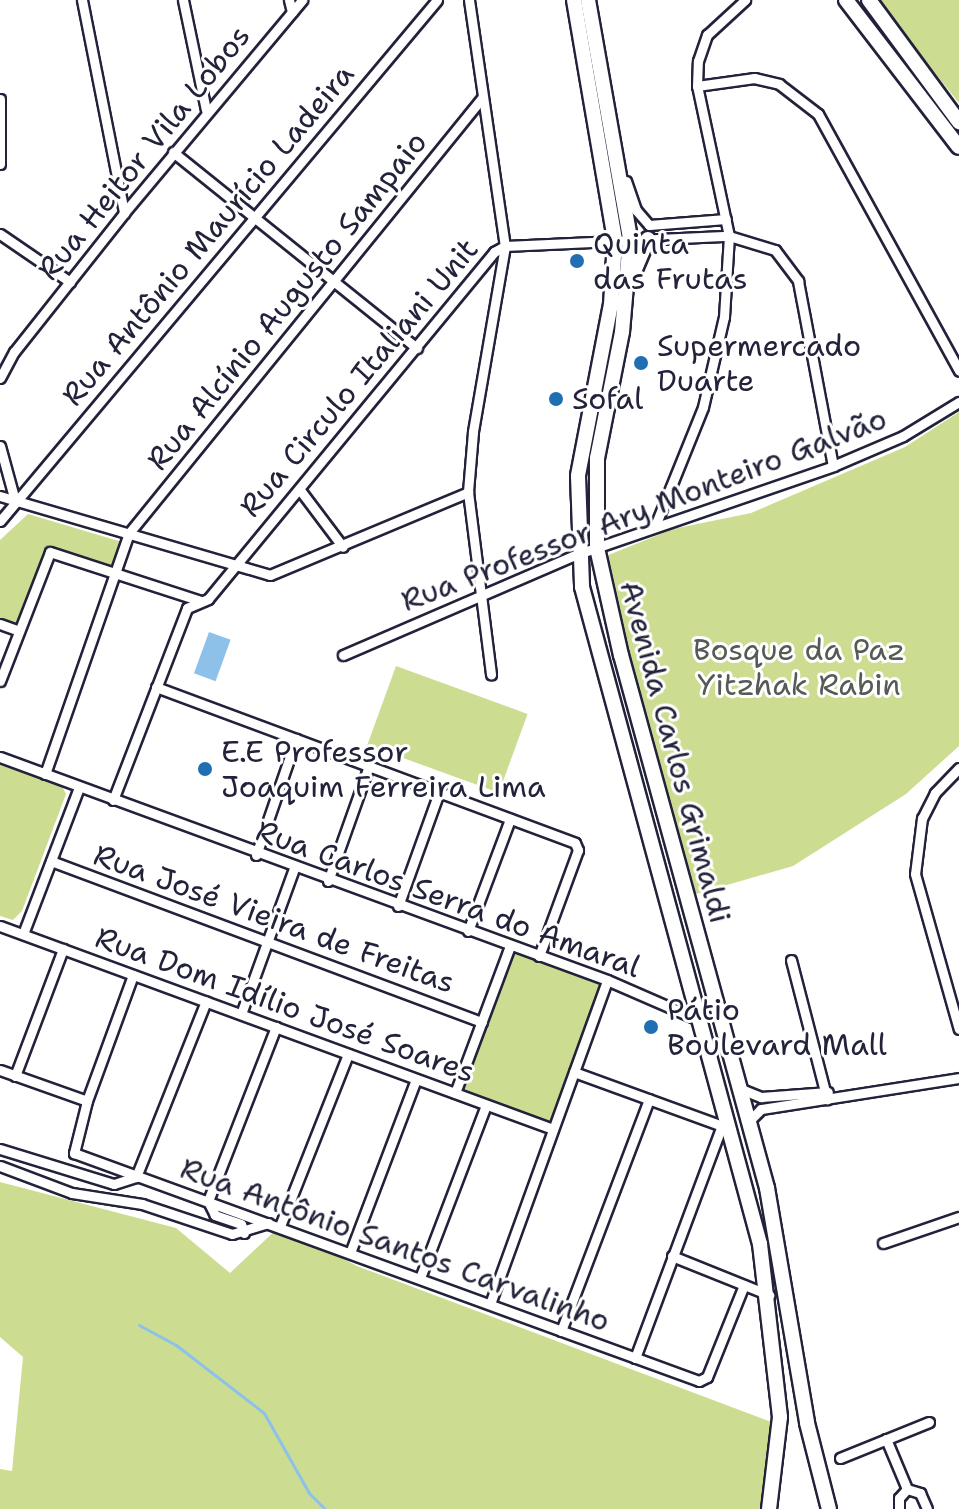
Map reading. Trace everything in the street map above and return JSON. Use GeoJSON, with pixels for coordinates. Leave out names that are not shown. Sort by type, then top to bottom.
{"type":"FeatureCollection","features":[{"type":"Feature","properties":{"kind":"main road","name":"Avenida Carlos Grimaldi"},"geometry":{"type":"LineString","coordinates":[[574,0],[629,286],[597,458],[597,548],[749,1121],[778,1244],[807,1423],[829,1509]]}},
{"type":"Feature","properties":{"kind":"main road","name":"Avenida Carlos Grimaldi"},"geometry":{"type":"LineString","coordinates":[[588,0],[616,156],[622,240],[578,476],[578,554],[610,696],[699,1020],[769,1295],[780,1417],[769,1509]]}},
{"type":"Feature","properties":{"kind":"main road"},"geometry":{"type":"LineString","coordinates":[[869,0],[959,122]]}},
{"type":"Feature","properties":{"kind":"main road"},"geometry":{"type":"LineString","coordinates":[[844,1],[959,147]]}},
{"type":"Feature","properties":{"kind":"main road"},"geometry":{"type":"LineString","coordinates":[[629,286],[648,239]]}},
{"type":"Feature","properties":{"kind":"main road"},"geometry":{"type":"LineString","coordinates":[[699,1020],[710,1023],[722,1054],[732,1065]]}},
{"type":"Feature","properties":{"kind":"main road"},"geometry":{"type":"LineString","coordinates":[[723,1120],[735,1124],[749,1121]]}},
{"type":"Feature","properties":{"kind":"street"},"geometry":{"type":"LineString","coordinates":[[82,0],[124,213]]}},
{"type":"Feature","properties":{"kind":"street"},"geometry":{"type":"LineString","coordinates":[[183,0],[206,110]]}},
{"type":"Feature","properties":{"kind":"street"},"geometry":{"type":"LineString","coordinates":[[289,0],[292,12]]}},
{"type":"Feature","properties":{"kind":"street","name":"Rua Heitor Vila Lobos"},"geometry":{"type":"LineString","coordinates":[[0,378],[70,282],[206,110],[302,0]]}},
{"type":"Feature","properties":{"kind":"street","name":"Rua Antônio Maurício Ladeira"},"geometry":{"type":"LineString","coordinates":[[0,521],[437,0]]}},
{"type":"Feature","properties":{"kind":"street"},"geometry":{"type":"LineString","coordinates":[[469,0],[505,246],[473,432],[468,492],[491,675]]}},
{"type":"Feature","properties":{"kind":"street"},"geometry":{"type":"LineString","coordinates":[[655,526],[688,449],[715,363],[729,236],[697,86],[707,35],[745,0]]}},
{"type":"Feature","properties":{"kind":"street"},"geometry":{"type":"LineString","coordinates":[[697,86],[754,78],[779,84],[818,114],[959,371]]}},
{"type":"Feature","properties":{"kind":"street","name":"Rua Alcínio Augusto Sampaio"},"geometry":{"type":"LineString","coordinates":[[129,533],[482,98]]}},
{"type":"Feature","properties":{"kind":"street"},"geometry":{"type":"LineString","coordinates":[[0,103],[0,163]]}},
{"type":"Feature","properties":{"kind":"street"},"geometry":{"type":"LineString","coordinates":[[173,152],[417,348]]}},
{"type":"Feature","properties":{"kind":"street"},"geometry":{"type":"LineString","coordinates":[[616,156],[631,202],[649,225],[726,219]]}},
{"type":"Feature","properties":{"kind":"street"},"geometry":{"type":"LineString","coordinates":[[0,234],[70,282]]}},
{"type":"Feature","properties":{"kind":"street","name":"Rua Circulo Italiani Unit"},"geometry":{"type":"LineString","coordinates":[[113,800],[185,612],[201,601],[300,490],[494,252],[505,246],[729,236],[775,250],[798,281],[833,466]]}},
{"type":"Feature","properties":{"kind":"street","name":"Rua Professor Ary Monteiro Galvão"},"geometry":{"type":"LineString","coordinates":[[343,655],[578,554],[833,466],[903,436],[959,402]]}},
{"type":"Feature","properties":{"kind":"street"},"geometry":{"type":"LineString","coordinates":[[0,446],[15,501]]}},
{"type":"Feature","properties":{"kind":"street"},"geometry":{"type":"LineString","coordinates":[[0,473],[4,462]]}},
{"type":"Feature","properties":{"kind":"street"},"geometry":{"type":"LineString","coordinates":[[300,490],[343,547]]}},
{"type":"Feature","properties":{"kind":"street"},"geometry":{"type":"LineString","coordinates":[[0,496],[270,575],[468,492]]}},
{"type":"Feature","properties":{"kind":"street"},"geometry":{"type":"LineString","coordinates":[[45,774],[129,533]]}},
{"type":"Feature","properties":{"kind":"street"},"geometry":{"type":"LineString","coordinates":[[0,681],[50,552],[201,601]]}},
{"type":"Feature","properties":{"kind":"street"},"geometry":{"type":"LineString","coordinates":[[0,624],[19,631]]}},
{"type":"Feature","properties":{"kind":"street"},"geometry":{"type":"LineString","coordinates":[[156,687],[577,846],[539,956]]}},
{"type":"Feature","properties":{"kind":"street"},"geometry":{"type":"LineString","coordinates":[[256,855],[296,739]]}},
{"type":"Feature","properties":{"kind":"street","name":"Rua Carlos Serra do Amaral"},"geometry":{"type":"LineString","coordinates":[[0,757],[256,855],[607,980],[699,1020]]}},
{"type":"Feature","properties":{"kind":"street"},"geometry":{"type":"LineString","coordinates":[[328,881],[369,766]]}},
{"type":"Feature","properties":{"kind":"street"},"geometry":{"type":"LineString","coordinates":[[959,768],[935,793],[922,818],[915,874],[959,1029]]}},
{"type":"Feature","properties":{"kind":"street"},"geometry":{"type":"LineString","coordinates":[[23,934],[79,787]]}},
{"type":"Feature","properties":{"kind":"street"},"geometry":{"type":"LineString","coordinates":[[398,906],[439,792]]}},
{"type":"Feature","properties":{"kind":"street"},"geometry":{"type":"LineString","coordinates":[[468,931],[510,819]]}},
{"type":"Feature","properties":{"kind":"street","name":"Rua José Vieira de Freitas"},"geometry":{"type":"LineString","coordinates":[[51,861],[482,1022]]}},
{"type":"Feature","properties":{"kind":"street"},"geometry":{"type":"LineString","coordinates":[[241,1014],[294,868]]}},
{"type":"Feature","properties":{"kind":"street","name":"Rua Dom Idílio José Soares"},"geometry":{"type":"LineString","coordinates":[[0,926],[553,1129]]}},
{"type":"Feature","properties":{"kind":"street"},"geometry":{"type":"LineString","coordinates":[[455,1093],[510,946]]}},
{"type":"Feature","properties":{"kind":"street"},"geometry":{"type":"LineString","coordinates":[[15,1076],[63,949]]}},
{"type":"Feature","properties":{"kind":"street"},"geometry":{"type":"LineString","coordinates":[[791,960],[826,1095]]}},
{"type":"Feature","properties":{"kind":"street"},"geometry":{"type":"LineString","coordinates":[[0,1070],[87,1101],[133,975]]}},
{"type":"Feature","properties":{"kind":"street"},"geometry":{"type":"LineString","coordinates":[[490,1304],[607,980]]}},
{"type":"Feature","properties":{"kind":"street"},"geometry":{"type":"LineString","coordinates":[[0,1149],[114,1184],[136,1177],[206,1001]]}},
{"type":"Feature","properties":{"kind":"street"},"geometry":{"type":"LineString","coordinates":[[244,1233],[241,1224],[215,1215],[208,1201],[276,1027]]}},
{"type":"Feature","properties":{"kind":"street"},"geometry":{"type":"LineString","coordinates":[[280,1226],[348,1054]]}},
{"type":"Feature","properties":{"kind":"street"},"geometry":{"type":"LineString","coordinates":[[574,1072],[649,1099],[723,1120],[635,1358]]}},
{"type":"Feature","properties":{"kind":"street"},"geometry":{"type":"LineString","coordinates":[[739,1087],[761,1097],[859,1094],[959,1078]]}},
{"type":"Feature","properties":{"kind":"street"},"geometry":{"type":"LineString","coordinates":[[350,1253],[416,1079]]}},
{"type":"Feature","properties":{"kind":"street"},"geometry":{"type":"LineString","coordinates":[[749,1121],[756,1110],[826,1095]]}},
{"type":"Feature","properties":{"kind":"street"},"geometry":{"type":"LineString","coordinates":[[561,1331],[649,1099]]}},
{"type":"Feature","properties":{"kind":"street","name":"Rua Antônio Santos Carvalinho"},"geometry":{"type":"LineString","coordinates":[[87,1101],[71,1150],[136,1177],[280,1226],[635,1358],[703,1380],[744,1285]]}},
{"type":"Feature","properties":{"kind":"street"},"geometry":{"type":"LineString","coordinates":[[420,1278],[486,1105]]}},
{"type":"Feature","properties":{"kind":"street"},"geometry":{"type":"LineString","coordinates":[[0,1166],[72,1193],[142,1204],[232,1234],[244,1233],[268,1223]]}},
{"type":"Feature","properties":{"kind":"street"},"geometry":{"type":"LineString","coordinates":[[883,1243],[959,1217]]}},
{"type":"Feature","properties":{"kind":"street"},"geometry":{"type":"LineString","coordinates":[[672,1256],[769,1295]]}},
{"type":"Feature","properties":{"kind":"street"},"geometry":{"type":"LineString","coordinates":[[840,1458],[929,1422]]}},
{"type":"Feature","properties":{"kind":"street"},"geometry":{"type":"LineString","coordinates":[[886,1439],[907,1489]]}},
{"type":"Feature","properties":{"kind":"street"},"geometry":{"type":"LineString","coordinates":[[899,1509],[899,1498],[907,1489]]}},
{"type":"Feature","properties":{"kind":"street"},"geometry":{"type":"LineString","coordinates":[[907,1489],[920,1493],[927,1509]]}},
{"type":"Feature","properties":{"kind":"green space"},"geometry":{"type":"Polygon","coordinates":[[[876,0],[959,0],[959,103],[876,0]]]}},
{"type":"Feature","properties":{"kind":"green space","name":"Bosque da Paz Yitzhak Rabin"},"geometry":{"type":"Polygon","coordinates":[[[959,412],[959,746],[906,794],[793,866],[696,894],[617,617],[606,556],[673,529],[751,513],[905,447],[959,412]]]}},
{"type":"Feature","properties":{"kind":"green space"},"geometry":{"type":"Polygon","coordinates":[[[28,514],[122,542],[116,568],[46,546],[18,624],[0,618],[0,540],[28,514]]]}},
{"type":"Feature","properties":{"kind":"green space"},"geometry":{"type":"Polygon","coordinates":[[[396,666],[528,714],[499,793],[367,745],[396,666]]]}},
{"type":"Feature","properties":{"kind":"green space"},"geometry":{"type":"Polygon","coordinates":[[[0,765],[62,786],[66,794],[22,911],[13,920],[0,916],[0,765]]]}},
{"type":"Feature","properties":{"kind":"green space"},"geometry":{"type":"Polygon","coordinates":[[[513,951],[602,983],[551,1124],[462,1091],[513,951]]]}},
{"type":"Feature","properties":{"kind":"green space"},"geometry":{"type":"Polygon","coordinates":[[[0,1182],[176,1228],[230,1273],[280,1226],[357,1266],[774,1423],[762,1509],[0,1509],[0,1469],[12,1471],[23,1357],[0,1337],[0,1182]]]}},
{"type":"Feature","properties":{"kind":"water"},"geometry":{"type":"Polygon","coordinates":[[[209,632],[231,640],[216,681],[194,673],[209,632]]]}},
{"type":"Feature","properties":{"kind":"waterway"},"geometry":{"type":"LineString","coordinates":[[139,1325],[176,1345],[264,1413],[309,1493],[325,1509]]}},
{"type":"Feature","properties":{"kind":"place","name":"Quinta das Frutas"},"geometry":{"type":"Point","coordinates":[577,261]}},
{"type":"Feature","properties":{"kind":"place","name":"Supermercado Duarte"},"geometry":{"type":"Point","coordinates":[641,363]}},
{"type":"Feature","properties":{"kind":"place","name":"Sofal"},"geometry":{"type":"Point","coordinates":[556,399]}},
{"type":"Feature","properties":{"kind":"place","name":"E.E Professor Joaquim Ferreira Lima"},"geometry":{"type":"Point","coordinates":[205,769]}},
{"type":"Feature","properties":{"kind":"place","name":"Pátio Boulevard Mall"},"geometry":{"type":"Point","coordinates":[651,1027]}}]}
